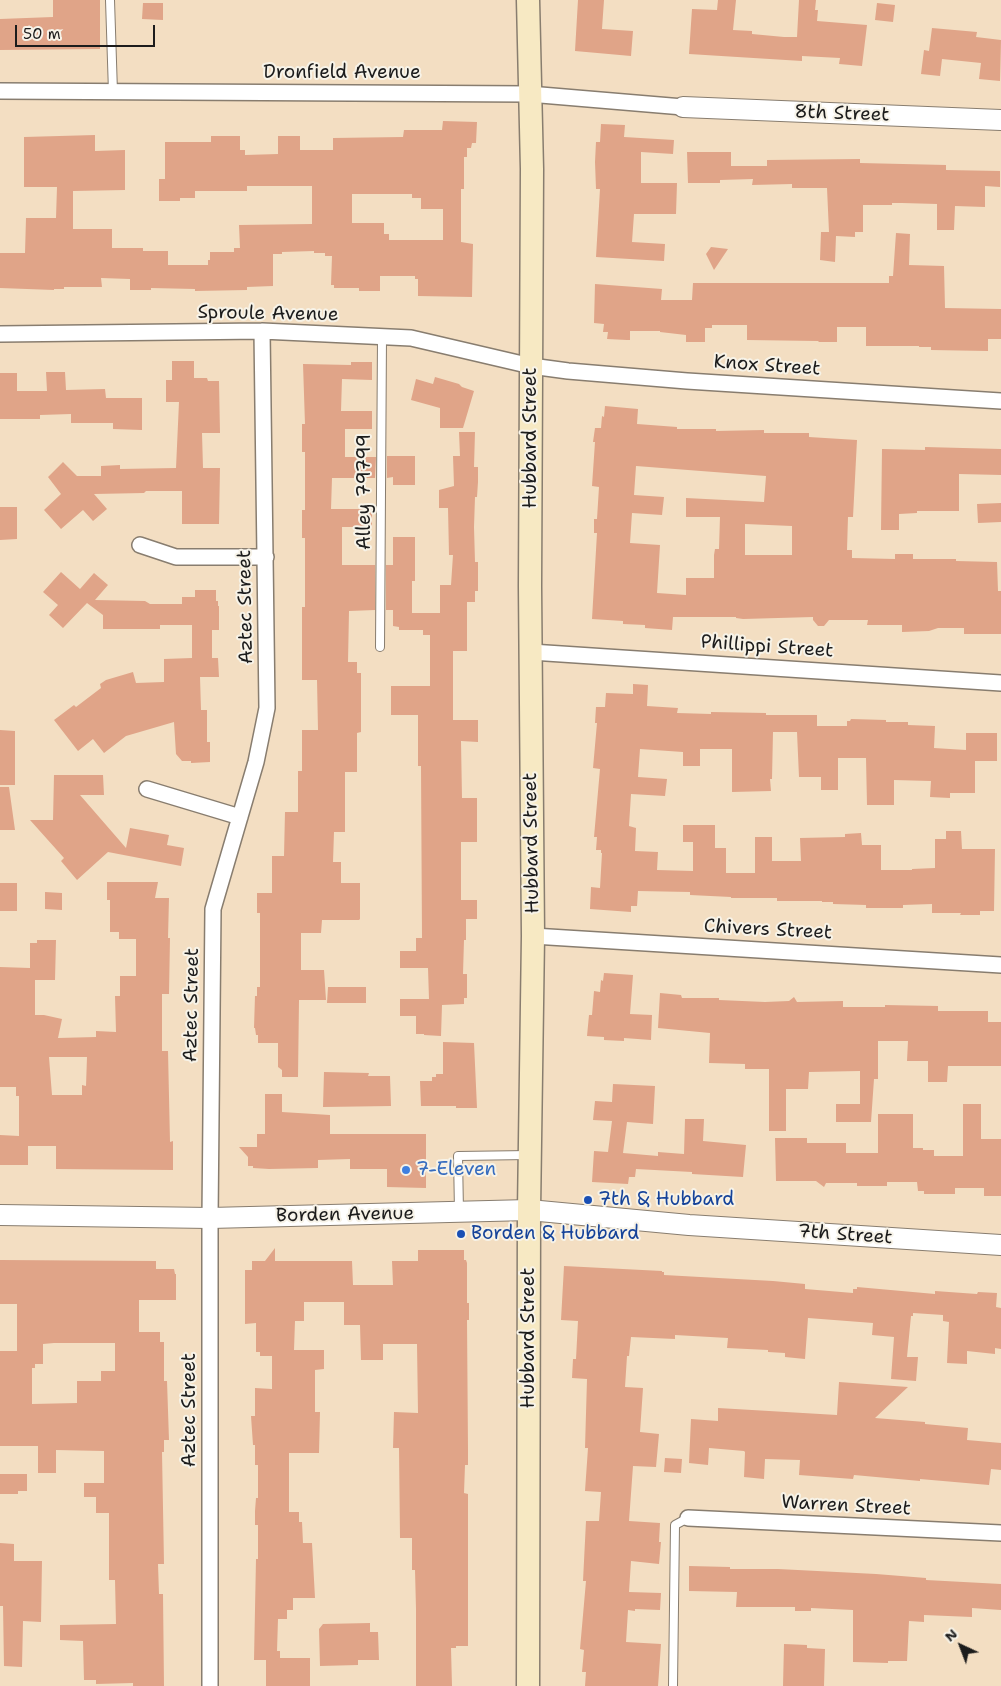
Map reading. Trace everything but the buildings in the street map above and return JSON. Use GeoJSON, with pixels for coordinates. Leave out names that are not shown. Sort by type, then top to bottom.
{"type":"FeatureCollection","features":[{"type":"Feature","properties":{"kind":"main road","name":"Hubbard Street"},"geometry":{"type":"LineString","coordinates":[[528,0],[532,169],[530,652],[533,936],[530,1155],[528,1686]]}},
{"type":"Feature","properties":{"kind":"street","name":"Dronfield Avenue"},"geometry":{"type":"LineString","coordinates":[[0,91],[529,94],[683,107]]}},
{"type":"Feature","properties":{"kind":"street","name":"8th Street"},"geometry":{"type":"LineString","coordinates":[[683,107],[1001,120]]}},
{"type":"Feature","properties":{"kind":"street","name":"Sproule Avenue"},"geometry":{"type":"LineString","coordinates":[[0,334],[262,331],[411,338],[531,366]]}},
{"type":"Feature","properties":{"kind":"street","name":"Aztec Street"},"geometry":{"type":"LineString","coordinates":[[210,1686],[210,1218],[213,909],[256,762],[267,708],[262,331]]}},
{"type":"Feature","properties":{"kind":"street","name":"Knox Street"},"geometry":{"type":"LineString","coordinates":[[531,366],[687,381],[1001,401]]}},
{"type":"Feature","properties":{"kind":"street"},"geometry":{"type":"LineString","coordinates":[[140,545],[176,557],[266,557]]}},
{"type":"Feature","properties":{"kind":"street","name":"Phillippi Street"},"geometry":{"type":"LineString","coordinates":[[530,652],[1001,683]]}},
{"type":"Feature","properties":{"kind":"street"},"geometry":{"type":"LineString","coordinates":[[148,789],[240,817]]}},
{"type":"Feature","properties":{"kind":"street","name":"Chivers Street"},"geometry":{"type":"LineString","coordinates":[[533,936],[1001,964]]}},
{"type":"Feature","properties":{"kind":"street","name":"Borden Avenue"},"geometry":{"type":"LineString","coordinates":[[0,1215],[210,1218],[530,1210],[689,1225]]}},
{"type":"Feature","properties":{"kind":"street","name":"7th Street"},"geometry":{"type":"LineString","coordinates":[[689,1225],[1001,1245]]}},
{"type":"Feature","properties":{"kind":"street","name":"Warren Street"},"geometry":{"type":"LineString","coordinates":[[688,1518],[1001,1533]]}},
{"type":"Feature","properties":{"kind":"lane"},"geometry":{"type":"LineString","coordinates":[[110,0],[113,92]]}},
{"type":"Feature","properties":{"kind":"lane","name":"Alley 79799"},"geometry":{"type":"LineString","coordinates":[[380,646],[382,337]]}},
{"type":"Feature","properties":{"kind":"lane"},"geometry":{"type":"LineString","coordinates":[[459,1212],[458,1156],[530,1155]]}},
{"type":"Feature","properties":{"kind":"lane"},"geometry":{"type":"LineString","coordinates":[[673,1686],[675,1525],[688,1518]]}},
{"type":"Feature","properties":{"kind":"place","name":"7-Eleven"},"geometry":{"type":"Point","coordinates":[406,1170]}},
{"type":"Feature","properties":{"kind":"place","name":"7th & Hubbard"},"geometry":{"type":"Point","coordinates":[588,1200]}},
{"type":"Feature","properties":{"kind":"place","name":"Borden & Hubbard"},"geometry":{"type":"Point","coordinates":[461,1234]}}]}
